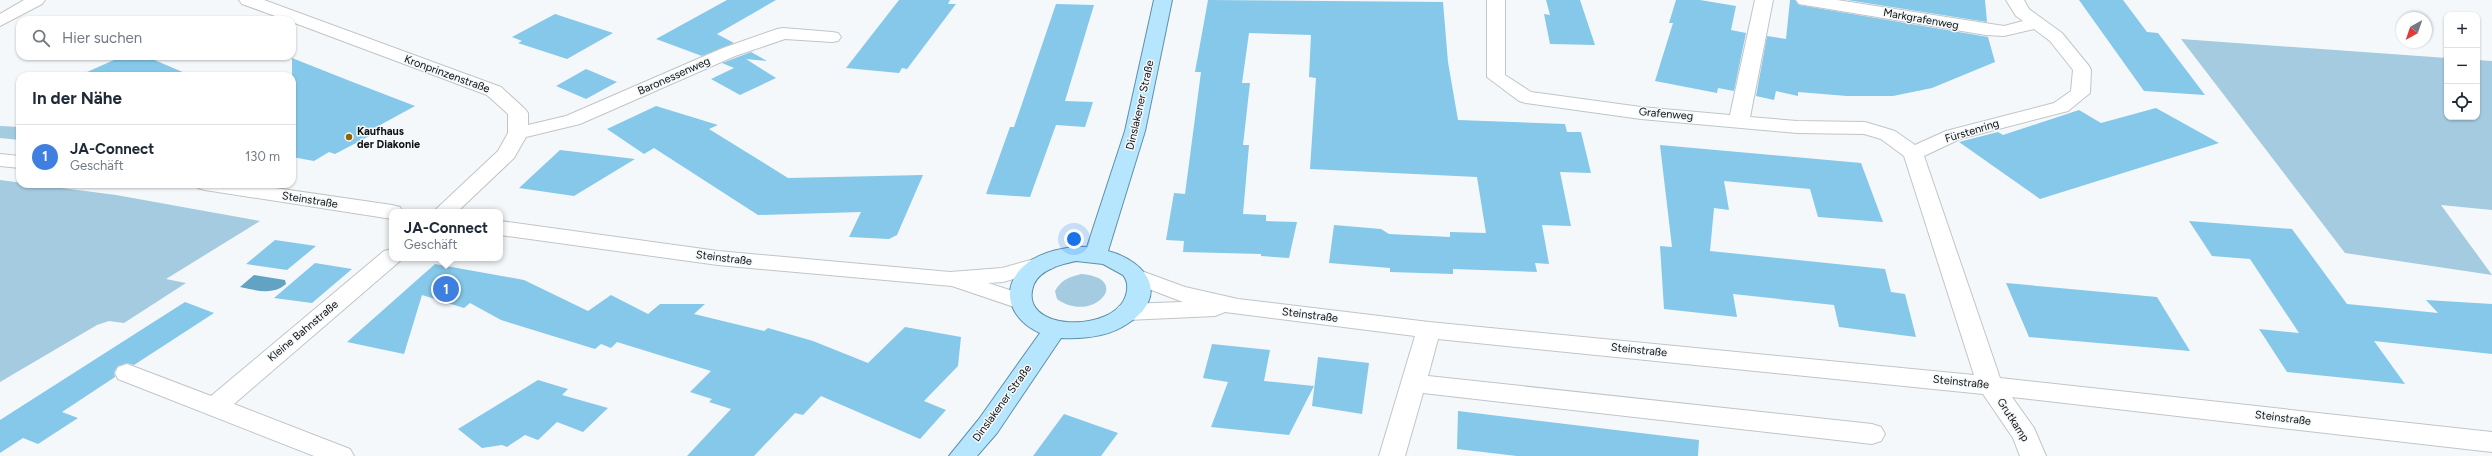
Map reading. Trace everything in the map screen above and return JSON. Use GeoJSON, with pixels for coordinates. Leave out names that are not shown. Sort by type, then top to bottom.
{"type":"FeatureCollection","features":[{"type":"Feature","properties":{"kind":"main road","name":"Dinslakener Straße"},"geometry":{"type":"LineString","coordinates":[[1096,254],[1135,131],[1163,0]]}},
{"type":"Feature","properties":{"kind":"main road"},"geometry":{"type":"LineString","coordinates":[[1076,254],[1096,254],[1113,258],[1126,266],[1136,276],[1139,288],[1136,301],[1127,312],[1112,322],[1094,328],[1074,331],[1055,329],[1038,322],[1026,313],[1020,301],[1020,288],[1028,276],[1045,263],[1057,257],[1076,254]]}},
{"type":"Feature","properties":{"kind":"main road","name":"Dinslakener Straße"},"geometry":{"type":"LineString","coordinates":[[962,456],[988,426],[1055,329]]}},
{"type":"Feature","properties":{"kind":"street"},"geometry":{"type":"LineString","coordinates":[[0,3],[35,0]]}},
{"type":"Feature","properties":{"kind":"street"},"geometry":{"type":"LineString","coordinates":[[0,21],[35,0]]}},
{"type":"Feature","properties":{"kind":"street","name":"Kronprinzenstraße"},"geometry":{"type":"LineString","coordinates":[[248,0],[291,16]]}},
{"type":"Feature","properties":{"kind":"street","name":"Grafenweg"},"geometry":{"type":"LineString","coordinates":[[1496,0],[1496,77],[1526,96],[1641,112],[1739,120],[1797,127],[1865,128],[1888,135],[1913,153]]}},
{"type":"Feature","properties":{"kind":"street"},"geometry":{"type":"LineString","coordinates":[[1739,120],[1764,0]]}},
{"type":"Feature","properties":{"kind":"street","name":"Markgrafenweg"},"geometry":{"type":"LineString","coordinates":[[1805,0],[1986,30],[2004,31],[2037,23]]}},
{"type":"Feature","properties":{"kind":"street","name":"Fürstenring"},"geometry":{"type":"LineString","coordinates":[[1913,153],[1953,135],[2061,107],[2080,93],[2082,70],[2056,37],[2022,12],[2015,0]]}},
{"type":"Feature","properties":{"kind":"street","name":"Kronprinzenstraße"},"geometry":{"type":"LineString","coordinates":[[296,18],[494,91],[518,113],[518,133],[507,154],[447,209]]}},
{"type":"Feature","properties":{"kind":"street","name":"Baronessenweg"},"geometry":{"type":"LineString","coordinates":[[518,133],[573,120],[729,52],[783,33],[832,36]]}},
{"type":"Feature","properties":{"kind":"street"},"geometry":{"type":"LineString","coordinates":[[1913,153],[1990,385]]}},
{"type":"Feature","properties":{"kind":"street"},"geometry":{"type":"LineString","coordinates":[[0,160],[16,162]]}},
{"type":"Feature","properties":{"kind":"street","name":"Steinstraße"},"geometry":{"type":"LineString","coordinates":[[232,188],[389,212]]}},
{"type":"Feature","properties":{"kind":"street","name":"Steinstraße"},"geometry":{"type":"LineString","coordinates":[[503,228],[718,258],[950,280],[1003,276],[1045,263]]}},
{"type":"Feature","properties":{"kind":"street","name":"Kleine Bahnstraße"},"geometry":{"type":"LineString","coordinates":[[214,407],[389,259]]}},
{"type":"Feature","properties":{"kind":"street","name":"Steinstraße"},"geometry":{"type":"LineString","coordinates":[[1136,276],[1179,293],[1238,307],[1429,330],[1990,385],[2492,442]]}},
{"type":"Feature","properties":{"kind":"street","name":"Steinstraße"},"geometry":{"type":"LineString","coordinates":[[950,280],[1020,301]]}},
{"type":"Feature","properties":{"kind":"street","name":"Steinstraße"},"geometry":{"type":"LineString","coordinates":[[1127,312],[1238,307]]}},
{"type":"Feature","properties":{"kind":"street"},"geometry":{"type":"LineString","coordinates":[[1392,456],[1429,330]]}},
{"type":"Feature","properties":{"kind":"street"},"geometry":{"type":"LineString","coordinates":[[127,374],[341,456]]}},
{"type":"Feature","properties":{"kind":"street"},"geometry":{"type":"LineString","coordinates":[[1414,383],[1872,434]]}},
{"type":"Feature","properties":{"kind":"street","name":"Grutkamp"},"geometry":{"type":"LineString","coordinates":[[1990,385],[2025,435],[2034,456]]}},
{"type":"Feature","properties":{"kind":"shaded area"},"geometry":{"type":"Polygon","coordinates":[[[2181,39],[2444,58],[2444,120],[2480,120],[2480,60],[2492,61],[2492,210],[2441,205],[2492,275],[2345,253],[2181,39]]]}},
{"type":"Feature","properties":{"kind":"shaded area"},"geometry":{"type":"Polygon","coordinates":[[[0,126],[16,127],[16,140],[0,138],[0,126]]]}},
{"type":"Feature","properties":{"kind":"shaded area"},"geometry":{"type":"Polygon","coordinates":[[[0,180],[16,182],[16,188],[62,188],[116,195],[260,221],[166,279],[186,283],[124,323],[109,321],[97,325],[0,382],[0,180]]]}},
{"type":"Feature","properties":{"kind":"shaded area"},"geometry":{"type":"Polygon","coordinates":[[[1081,274],[1097,277],[1105,283],[1106,291],[1102,298],[1094,304],[1083,307],[1071,306],[1057,299],[1055,291],[1060,284],[1069,278],[1081,274]]]}},
{"type":"Feature","properties":{"kind":"shaded area"},"geometry":{"type":"Polygon","coordinates":[[[254,275],[285,280],[286,284],[281,288],[270,291],[258,291],[240,287],[254,275]]]}},
{"type":"Feature","properties":{"kind":"building"},"geometry":{"type":"Polygon","coordinates":[[[727,0],[776,0],[717,34],[734,43],[702,56],[656,39],[727,0]]]}},
{"type":"Feature","properties":{"kind":"building"},"geometry":{"type":"Polygon","coordinates":[[[899,0],[950,0],[948,4],[956,4],[907,69],[902,68],[899,73],[846,68],[899,0]]]}},
{"type":"Feature","properties":{"kind":"building"},"geometry":{"type":"Polygon","coordinates":[[[1208,0],[1443,2],[1448,62],[1458,120],[1565,124],[1567,132],[1581,132],[1591,173],[1560,172],[1571,226],[1542,225],[1549,264],[1535,263],[1537,272],[1453,269],[1453,274],[1390,272],[1390,268],[1329,263],[1334,225],[1381,229],[1389,234],[1450,237],[1450,232],[1486,233],[1477,177],[1310,169],[1316,78],[1309,77],[1311,35],[1249,33],[1242,83],[1250,83],[1243,145],[1249,145],[1243,214],[1266,215],[1266,221],[1297,222],[1289,258],[1261,256],[1261,254],[1183,252],[1184,241],[1166,240],[1174,193],[1185,194],[1201,72],[1195,72],[1208,0]]]}},
{"type":"Feature","properties":{"kind":"building"},"geometry":{"type":"Polygon","coordinates":[[[1546,0],[1580,0],[1595,45],[1550,44],[1544,14],[1550,15],[1546,0]]]}},
{"type":"Feature","properties":{"kind":"building"},"geometry":{"type":"Polygon","coordinates":[[[1676,0],[1700,0],[1736,6],[1731,30],[1746,33],[1734,91],[1718,88],[1717,93],[1655,81],[1673,23],[1669,23],[1676,0]]]}},
{"type":"Feature","properties":{"kind":"building"},"geometry":{"type":"Polygon","coordinates":[[[1790,0],[1795,0],[1799,5],[1988,37],[1995,62],[1932,88],[1893,96],[1847,96],[1798,92],[1798,96],[1776,91],[1774,100],[1756,96],[1767,36],[1786,39],[1790,0]]]}},
{"type":"Feature","properties":{"kind":"building"},"geometry":{"type":"Polygon","coordinates":[[[1847,0],[1985,0],[1987,22],[1847,0]]]}},
{"type":"Feature","properties":{"kind":"building"},"geometry":{"type":"Polygon","coordinates":[[[2079,0],[2123,0],[2147,32],[2158,33],[2205,95],[2144,91],[2079,0]]]}},
{"type":"Feature","properties":{"kind":"building"},"geometry":{"type":"Polygon","coordinates":[[[1056,4],[1094,5],[1065,101],[1093,102],[1085,127],[1056,125],[1030,197],[986,194],[1010,127],[1014,127],[1056,4]]]}},
{"type":"Feature","properties":{"kind":"building"},"geometry":{"type":"Polygon","coordinates":[[[555,14],[613,33],[567,59],[518,43],[522,41],[512,37],[555,14]]]}},
{"type":"Feature","properties":{"kind":"building"},"geometry":{"type":"Polygon","coordinates":[[[751,52],[767,61],[746,59],[776,78],[740,95],[711,79],[734,68],[722,63],[751,52]]]}},
{"type":"Feature","properties":{"kind":"building"},"geometry":{"type":"Polygon","coordinates":[[[114,60],[154,60],[183,72],[87,72],[114,60]]]}},
{"type":"Feature","properties":{"kind":"building"},"geometry":{"type":"Polygon","coordinates":[[[292,60],[296,60],[415,106],[371,130],[377,132],[335,154],[329,152],[314,161],[296,158],[296,72],[292,72],[292,60]]]}},
{"type":"Feature","properties":{"kind":"building"},"geometry":{"type":"Polygon","coordinates":[[[586,69],[617,82],[586,99],[556,86],[586,69]]]}},
{"type":"Feature","properties":{"kind":"building"},"geometry":{"type":"Polygon","coordinates":[[[656,106],[718,125],[709,129],[788,178],[923,175],[897,235],[889,239],[849,237],[861,212],[758,215],[654,148],[644,154],[607,129],[656,106]]]}},
{"type":"Feature","properties":{"kind":"building"},"geometry":{"type":"Polygon","coordinates":[[[2156,108],[2219,143],[2040,199],[1959,142],[1998,132],[2003,135],[2079,110],[2101,123],[2156,108]]]}},
{"type":"Feature","properties":{"kind":"building"},"geometry":{"type":"Polygon","coordinates":[[[1660,145],[1861,163],[1883,222],[1818,217],[1810,189],[1724,181],[1729,210],[1714,208],[1710,251],[1885,269],[1891,292],[1905,294],[1916,337],[1839,327],[1834,305],[1733,294],[1737,317],[1664,309],[1660,246],[1672,247],[1660,145]]]}},
{"type":"Feature","properties":{"kind":"building"},"geometry":{"type":"Polygon","coordinates":[[[560,150],[635,159],[574,196],[519,188],[560,150]]]}},
{"type":"Feature","properties":{"kind":"building"},"geometry":{"type":"Polygon","coordinates":[[[2189,221],[2292,229],[2347,304],[2438,313],[2426,300],[2492,304],[2492,354],[2374,341],[2405,384],[2287,372],[2259,329],[2299,333],[2250,259],[2212,256],[2189,221]]]}},
{"type":"Feature","properties":{"kind":"building"},"geometry":{"type":"Polygon","coordinates":[[[275,240],[316,246],[287,270],[246,264],[275,240]]]}},
{"type":"Feature","properties":{"kind":"building"},"geometry":{"type":"Polygon","coordinates":[[[315,263],[352,269],[312,303],[274,298],[315,263]]]}},
{"type":"Feature","properties":{"kind":"building"},"geometry":{"type":"Polygon","coordinates":[[[435,264],[524,280],[588,311],[611,295],[648,314],[660,304],[705,304],[694,314],[764,331],[768,328],[813,341],[868,363],[905,327],[961,337],[958,366],[924,401],[946,410],[920,439],[821,396],[803,415],[795,413],[754,456],[687,456],[731,409],[709,402],[712,399],[690,392],[711,371],[617,342],[611,348],[601,344],[595,349],[501,320],[470,303],[464,308],[422,295],[404,354],[347,342],[435,264]]]}},
{"type":"Feature","properties":{"kind":"building"},"geometry":{"type":"Polygon","coordinates":[[[2006,283],[2157,297],[2190,351],[2029,337],[2006,283]]]}},
{"type":"Feature","properties":{"kind":"building"},"geometry":{"type":"Polygon","coordinates":[[[185,302],[214,313],[134,365],[127,363],[118,366],[114,372],[115,377],[62,412],[78,418],[38,444],[23,438],[0,453],[0,420],[185,302]]]}},
{"type":"Feature","properties":{"kind":"building"},"geometry":{"type":"Polygon","coordinates":[[[1212,344],[1270,350],[1264,381],[1314,386],[1289,435],[1211,427],[1228,382],[1203,378],[1212,344]]]}},
{"type":"Feature","properties":{"kind":"building"},"geometry":{"type":"Polygon","coordinates":[[[1318,357],[1369,363],[1362,414],[1312,406],[1318,357]]]}},
{"type":"Feature","properties":{"kind":"building"},"geometry":{"type":"Polygon","coordinates":[[[538,380],[568,389],[562,395],[608,408],[583,432],[557,422],[538,440],[525,435],[507,447],[502,445],[482,448],[458,429],[538,380]]]}},
{"type":"Feature","properties":{"kind":"building"},"geometry":{"type":"Polygon","coordinates":[[[1458,411],[1699,440],[1698,456],[1517,456],[1457,449],[1458,411]]]}},
{"type":"Feature","properties":{"kind":"building"},"geometry":{"type":"Polygon","coordinates":[[[1064,414],[1118,433],[1101,456],[1033,456],[1064,414]]]}},
{"type":"Feature","properties":{"kind":"place","name":"Kaufhaus der Diakonie"},"geometry":{"type":"Point","coordinates":[349,137]}},
{"type":"Feature","properties":{"kind":"place","name":"JA-Connect"},"geometry":{"type":"Point","coordinates":[446,289]}}]}
